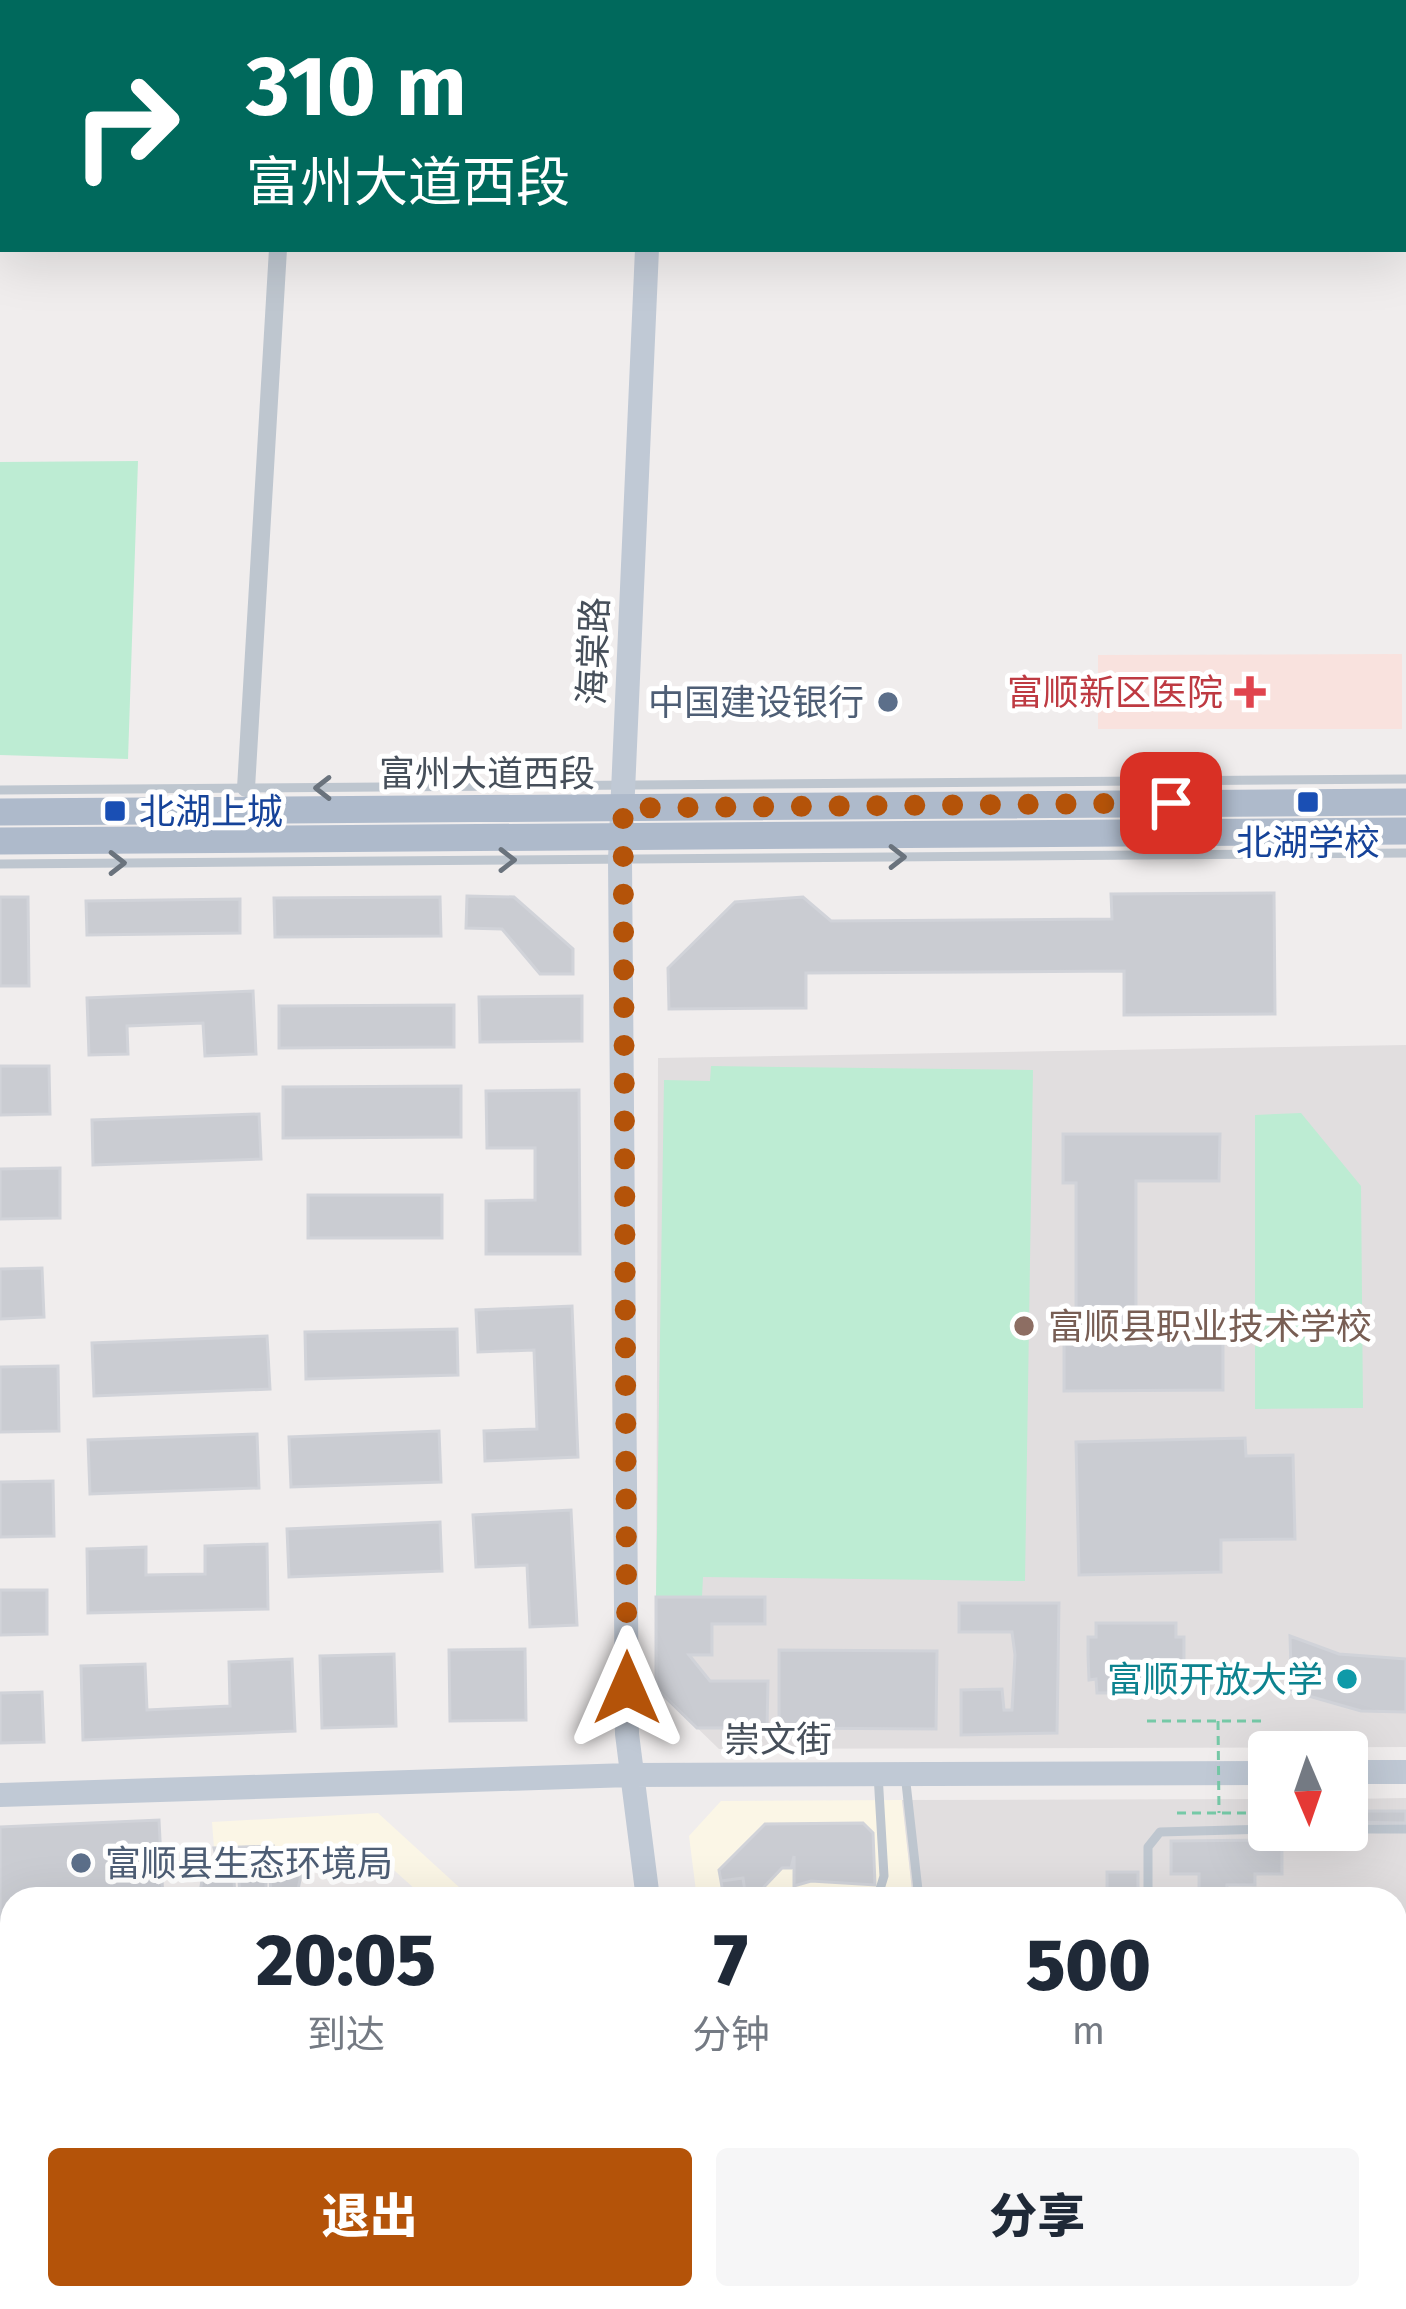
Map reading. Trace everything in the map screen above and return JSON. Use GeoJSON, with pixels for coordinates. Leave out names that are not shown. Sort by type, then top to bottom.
{"type":"FeatureCollection","features":[{"type":"Feature","properties":{"kind":"main road","name":"富州大道西段"},"geometry":{"type":"LineString","coordinates":[[0,812],[623,796],[1406,802]]}},
{"type":"Feature","properties":{"kind":"main road","name":"富州大道西段"},"geometry":{"type":"LineString","coordinates":[[0,841],[621,848],[1406,831]]}},
{"type":"Feature","properties":{"kind":"street"},"geometry":{"type":"LineString","coordinates":[[246,788],[278,252]]}},
{"type":"Feature","properties":{"kind":"street","name":"海棠路"},"geometry":{"type":"LineString","coordinates":[[646,252],[621,848],[630,1775],[646,1887]]}},
{"type":"Feature","properties":{"kind":"street"},"geometry":{"type":"LineString","coordinates":[[1368,1772],[1406,1772]]}},
{"type":"Feature","properties":{"kind":"street","name":"崇文街"},"geometry":{"type":"LineString","coordinates":[[0,1795],[630,1775],[1248,1773]]}},
{"type":"Feature","properties":{"kind":"lane"},"geometry":{"type":"LineString","coordinates":[[0,790],[246,788],[623,796],[1406,779]]}},
{"type":"Feature","properties":{"kind":"lane"},"geometry":{"type":"LineString","coordinates":[[0,864],[621,848],[1406,854]]}},
{"type":"Feature","properties":{"kind":"lane"},"geometry":{"type":"LineString","coordinates":[[878,1774],[884,1876],[881,1887]]}},
{"type":"Feature","properties":{"kind":"lane"},"geometry":{"type":"LineString","coordinates":[[905,1774],[918,1887]]}},
{"type":"Feature","properties":{"kind":"lane"},"geometry":{"type":"LineString","coordinates":[[1368,1829],[1406,1829]]}},
{"type":"Feature","properties":{"kind":"lane"},"geometry":{"type":"LineString","coordinates":[[1148,1887],[1148,1847],[1160,1832],[1248,1830]]}},
{"type":"Feature","properties":{"kind":"path"},"geometry":{"type":"LineString","coordinates":[[1148,1721],[1262,1721]]}},
{"type":"Feature","properties":{"kind":"path"},"geometry":{"type":"LineString","coordinates":[[1218,1721],[1219,1813]]}},
{"type":"Feature","properties":{"kind":"path"},"geometry":{"type":"LineString","coordinates":[[1177,1813],[1248,1813]]}},
{"type":"Feature","properties":{"kind":"shaded area","name":"富顺新区医院"},"geometry":{"type":"Polygon","coordinates":[[[1402,654],[1402,729],[1098,729],[1098,655],[1402,654]]]}},
{"type":"Feature","properties":{"kind":"shaded area","name":"富顺县职业技术学校"},"geometry":{"type":"Polygon","coordinates":[[[1406,1045],[1406,1747],[1368,1747],[1368,1731],[1248,1731],[1248,1747],[719,1749],[656,1688],[658,1058],[1406,1045]]]}},
{"type":"Feature","properties":{"kind":"shaded area"},"geometry":{"type":"Polygon","coordinates":[[[1406,1798],[1406,1887],[912,1887],[902,1800],[1248,1799],[1248,1851],[1368,1851],[1368,1799],[1406,1798]]]}},
{"type":"Feature","properties":{"kind":"shaded area"},"geometry":{"type":"Polygon","coordinates":[[[902,1800],[912,1887],[695,1887],[689,1836],[721,1801],[902,1800]]]}},
{"type":"Feature","properties":{"kind":"shaded area"},"geometry":{"type":"Polygon","coordinates":[[[378,1813],[459,1887],[413,1887],[365,1844],[214,1848],[212,1822],[378,1813]]]}},
{"type":"Feature","properties":{"kind":"green space"},"geometry":{"type":"Polygon","coordinates":[[[138,461],[128,759],[0,755],[0,462],[138,461]]]}},
{"type":"Feature","properties":{"kind":"green space"},"geometry":{"type":"Polygon","coordinates":[[[711,1066],[1033,1070],[1025,1581],[703,1577],[702,1597],[656,1597],[664,1080],[710,1081],[711,1066]]]}},
{"type":"Feature","properties":{"kind":"green space"},"geometry":{"type":"Polygon","coordinates":[[[1301,1113],[1361,1186],[1363,1408],[1255,1409],[1255,1115],[1301,1113]]]}},
{"type":"Feature","properties":{"kind":"building"},"geometry":{"type":"Polygon","coordinates":[[[1274,893],[1275,1014],[1124,1015],[1124,971],[806,973],[806,1008],[669,1009],[668,968],[735,902],[803,897],[831,921],[1112,919],[1111,894],[1274,893]]]}},
{"type":"Feature","properties":{"kind":"building"},"geometry":{"type":"Polygon","coordinates":[[[467,896],[514,897],[573,949],[573,974],[540,974],[502,929],[466,928],[467,896]]]}},
{"type":"Feature","properties":{"kind":"building"},"geometry":{"type":"Polygon","coordinates":[[[0,897],[28,897],[29,986],[0,986],[0,897]]]}},
{"type":"Feature","properties":{"kind":"building"},"geometry":{"type":"Polygon","coordinates":[[[440,897],[441,936],[275,937],[274,898],[440,897]]]}},
{"type":"Feature","properties":{"kind":"building"},"geometry":{"type":"Polygon","coordinates":[[[240,899],[240,933],[87,935],[86,901],[240,899]]]}},
{"type":"Feature","properties":{"kind":"building"},"geometry":{"type":"Polygon","coordinates":[[[253,991],[256,1054],[205,1056],[203,1023],[127,1026],[128,1054],[89,1055],[87,998],[253,991]]]}},
{"type":"Feature","properties":{"kind":"building"},"geometry":{"type":"Polygon","coordinates":[[[582,996],[582,1041],[480,1042],[479,997],[582,996]]]}},
{"type":"Feature","properties":{"kind":"building"},"geometry":{"type":"Polygon","coordinates":[[[454,1005],[454,1047],[279,1048],[279,1006],[454,1005]]]}},
{"type":"Feature","properties":{"kind":"building"},"geometry":{"type":"Polygon","coordinates":[[[0,1066],[49,1066],[50,1114],[0,1115],[0,1066]]]}},
{"type":"Feature","properties":{"kind":"building"},"geometry":{"type":"Polygon","coordinates":[[[461,1086],[461,1137],[283,1138],[283,1087],[461,1086]]]}},
{"type":"Feature","properties":{"kind":"building"},"geometry":{"type":"Polygon","coordinates":[[[579,1090],[580,1254],[486,1254],[486,1201],[535,1200],[535,1148],[487,1148],[486,1091],[579,1090]]]}},
{"type":"Feature","properties":{"kind":"building"},"geometry":{"type":"Polygon","coordinates":[[[259,1114],[261,1159],[93,1165],[92,1120],[259,1114]]]}},
{"type":"Feature","properties":{"kind":"building"},"geometry":{"type":"Polygon","coordinates":[[[1063,1134],[1220,1134],[1219,1181],[1136,1181],[1136,1342],[1223,1342],[1223,1390],[1064,1391],[1064,1336],[1076,1336],[1076,1183],[1063,1183],[1063,1134]]]}},
{"type":"Feature","properties":{"kind":"building"},"geometry":{"type":"Polygon","coordinates":[[[60,1168],[60,1218],[0,1219],[0,1169],[60,1168]]]}},
{"type":"Feature","properties":{"kind":"building"},"geometry":{"type":"Polygon","coordinates":[[[308,1195],[442,1195],[442,1238],[308,1238],[308,1195]]]}},
{"type":"Feature","properties":{"kind":"building"},"geometry":{"type":"Polygon","coordinates":[[[42,1268],[44,1317],[0,1319],[0,1269],[42,1268]]]}},
{"type":"Feature","properties":{"kind":"building"},"geometry":{"type":"Polygon","coordinates":[[[572,1306],[578,1457],[485,1461],[484,1431],[537,1429],[534,1350],[478,1352],[476,1310],[572,1306]]]}},
{"type":"Feature","properties":{"kind":"building"},"geometry":{"type":"Polygon","coordinates":[[[457,1329],[458,1375],[306,1379],[305,1332],[457,1329]]]}},
{"type":"Feature","properties":{"kind":"building"},"geometry":{"type":"Polygon","coordinates":[[[267,1336],[270,1389],[94,1396],[92,1343],[267,1336]]]}},
{"type":"Feature","properties":{"kind":"building"},"geometry":{"type":"Polygon","coordinates":[[[58,1366],[59,1431],[0,1432],[0,1367],[58,1366]]]}},
{"type":"Feature","properties":{"kind":"building"},"geometry":{"type":"Polygon","coordinates":[[[439,1431],[441,1482],[291,1487],[289,1437],[439,1431]]]}},
{"type":"Feature","properties":{"kind":"building"},"geometry":{"type":"Polygon","coordinates":[[[257,1434],[259,1488],[90,1494],[88,1440],[257,1434]]]}},
{"type":"Feature","properties":{"kind":"building"},"geometry":{"type":"Polygon","coordinates":[[[1245,1438],[1246,1456],[1293,1455],[1295,1539],[1221,1540],[1221,1572],[1079,1575],[1076,1442],[1245,1438]]]}},
{"type":"Feature","properties":{"kind":"building"},"geometry":{"type":"Polygon","coordinates":[[[53,1481],[54,1536],[0,1537],[0,1482],[53,1481]]]}},
{"type":"Feature","properties":{"kind":"building"},"geometry":{"type":"Polygon","coordinates":[[[571,1510],[577,1625],[530,1627],[527,1565],[476,1567],[473,1515],[571,1510]]]}},
{"type":"Feature","properties":{"kind":"building"},"geometry":{"type":"Polygon","coordinates":[[[440,1522],[442,1571],[289,1577],[287,1529],[440,1522]]]}},
{"type":"Feature","properties":{"kind":"building"},"geometry":{"type":"Polygon","coordinates":[[[267,1544],[268,1609],[88,1613],[87,1549],[146,1547],[146,1575],[205,1574],[205,1546],[267,1544]]]}},
{"type":"Feature","properties":{"kind":"building"},"geometry":{"type":"Polygon","coordinates":[[[0,1590],[47,1590],[47,1634],[0,1635],[0,1590]]]}},
{"type":"Feature","properties":{"kind":"building"},"geometry":{"type":"Polygon","coordinates":[[[656,1597],[765,1597],[765,1624],[712,1624],[712,1655],[689,1655],[710,1681],[768,1681],[767,1728],[697,1728],[656,1688],[656,1597]]]}},
{"type":"Feature","properties":{"kind":"building"},"geometry":{"type":"Polygon","coordinates":[[[959,1603],[1059,1603],[1057,1733],[961,1735],[961,1690],[1002,1689],[1004,1710],[1012,1710],[1015,1655],[1012,1632],[959,1632],[959,1603]]]}},
{"type":"Feature","properties":{"kind":"building"},"geometry":{"type":"Polygon","coordinates":[[[1096,1623],[1176,1623],[1176,1637],[1184,1637],[1184,1679],[1177,1678],[1177,1693],[1097,1693],[1096,1679],[1089,1680],[1088,1654],[1088,1637],[1096,1637],[1096,1623]]]}},
{"type":"Feature","properties":{"kind":"building","name":"富顺开放大学"},"geometry":{"type":"Polygon","coordinates":[[[1290,1636],[1339,1654],[1406,1659],[1406,1712],[1361,1711],[1284,1689],[1291,1669],[1290,1636]]]}},
{"type":"Feature","properties":{"kind":"building"},"geometry":{"type":"Polygon","coordinates":[[[525,1649],[526,1720],[450,1721],[449,1650],[525,1649]]]}},
{"type":"Feature","properties":{"kind":"building"},"geometry":{"type":"Polygon","coordinates":[[[779,1650],[937,1651],[936,1729],[779,1728],[779,1650]]]}},
{"type":"Feature","properties":{"kind":"building"},"geometry":{"type":"Polygon","coordinates":[[[394,1654],[396,1726],[322,1728],[320,1656],[394,1654]]]}},
{"type":"Feature","properties":{"kind":"building"},"geometry":{"type":"Polygon","coordinates":[[[292,1659],[295,1731],[83,1740],[81,1666],[145,1664],[147,1710],[230,1706],[229,1662],[292,1659]]]}},
{"type":"Feature","properties":{"kind":"building"},"geometry":{"type":"Polygon","coordinates":[[[42,1692],[44,1742],[0,1743],[0,1693],[42,1692]]]}},
{"type":"Feature","properties":{"kind":"building"},"geometry":{"type":"Polygon","coordinates":[[[1368,1811],[1406,1811],[1406,1823],[1368,1822],[1368,1811]]]}},
{"type":"Feature","properties":{"kind":"building","name":"富顺县生态环境局"},"geometry":{"type":"Polygon","coordinates":[[[159,1820],[162,1887],[0,1887],[0,1827],[159,1820]]]}},
{"type":"Feature","properties":{"kind":"building"},"geometry":{"type":"Polygon","coordinates":[[[863,1823],[873,1833],[875,1885],[811,1881],[794,1886],[794,1856],[791,1868],[782,1868],[764,1887],[744,1887],[743,1878],[721,1881],[719,1870],[765,1824],[863,1823]]]}},
{"type":"Feature","properties":{"kind":"building"},"geometry":{"type":"Polygon","coordinates":[[[1248,1840],[1248,1851],[1282,1851],[1282,1874],[1255,1874],[1255,1885],[1199,1887],[1199,1874],[1171,1874],[1171,1841],[1248,1840]]]}},
{"type":"Feature","properties":{"kind":"building"},"geometry":{"type":"Polygon","coordinates":[[[273,1846],[267,1870],[248,1870],[248,1875],[266,1874],[266,1887],[239,1887],[239,1880],[234,1880],[234,1887],[201,1887],[202,1880],[239,1875],[239,1871],[220,1871],[214,1848],[273,1846]]]}},
{"type":"Feature","properties":{"kind":"building"},"geometry":{"type":"Polygon","coordinates":[[[1107,1872],[1138,1872],[1138,1887],[1107,1887],[1107,1872]]]}},
{"type":"Feature","properties":{"kind":"building"},"geometry":{"type":"Polygon","coordinates":[[[301,1875],[298,1887],[271,1887],[270,1878],[301,1875]]]}},
{"type":"Feature","properties":{"kind":"building"},"geometry":{"type":"Polygon","coordinates":[[[743,1878],[744,1887],[722,1887],[721,1881],[743,1878]]]}},
{"type":"Feature","properties":{"kind":"place","name":"富顺新区医院"},"geometry":{"type":"Point","coordinates":[1250,692]}},
{"type":"Feature","properties":{"kind":"place","name":"中国建设银行"},"geometry":{"type":"Point","coordinates":[888,702]}},
{"type":"Feature","properties":{"kind":"place","name":"北湖学校"},"geometry":{"type":"Point","coordinates":[1308,802]}},
{"type":"Feature","properties":{"kind":"place","name":"北湖上城"},"geometry":{"type":"Point","coordinates":[115,811]}},
{"type":"Feature","properties":{"kind":"place","name":"富顺县职业技术学校"},"geometry":{"type":"Point","coordinates":[1024,1326]}},
{"type":"Feature","properties":{"kind":"place","name":"富顺开放大学"},"geometry":{"type":"Point","coordinates":[1347,1679]}},
{"type":"Feature","properties":{"kind":"place","name":"富顺县生态环境局"},"geometry":{"type":"Point","coordinates":[81,1863]}},
{"type":"Feature","properties":{"kind":"route"},"geometry":{"type":"LineString","coordinates":[[627,1688],[623,808],[1171,803]]}}]}
